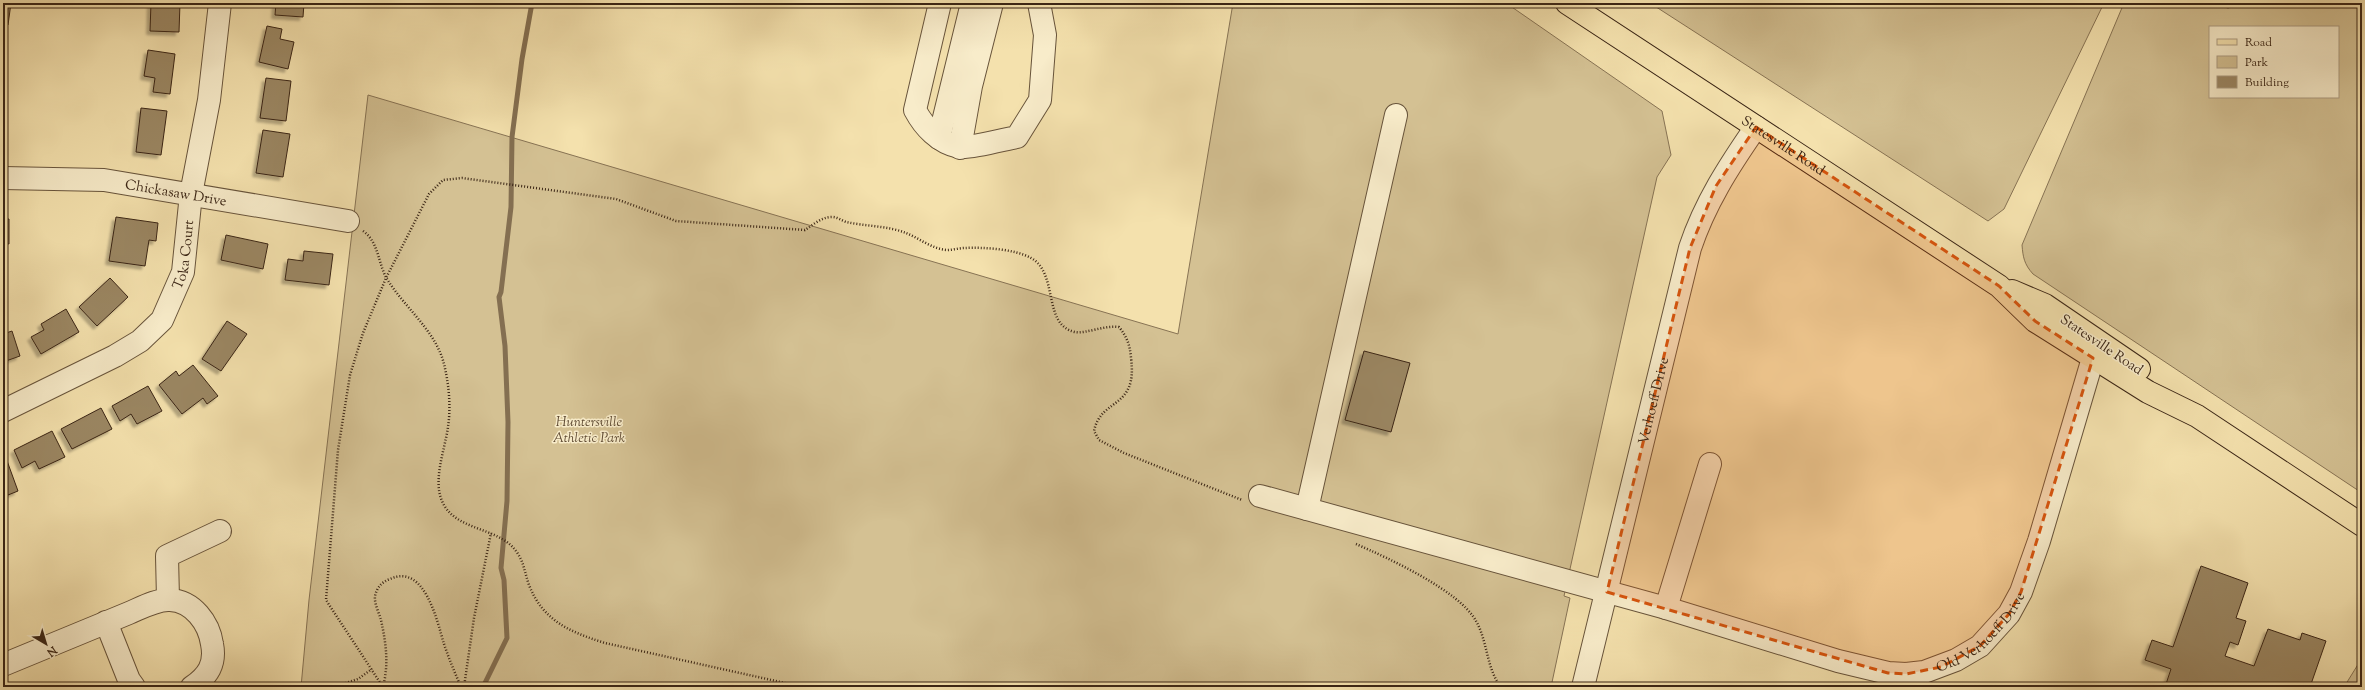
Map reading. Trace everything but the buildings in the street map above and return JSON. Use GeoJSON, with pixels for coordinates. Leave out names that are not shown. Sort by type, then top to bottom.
{"type":"FeatureCollection","features":[{"type":"Feature","properties":{"kind":"main road","name":"Statesville Road"},"geometry":{"type":"LineString","coordinates":[[1567,3],[1999,286],[2035,320],[2148,392],[2197,416]]}},
{"type":"Feature","properties":{"kind":"main road","name":"Statesville Road"},"geometry":{"type":"LineString","coordinates":[[1999,286],[2045,305],[2155,380],[2197,416],[2362,525]]}},
{"type":"Feature","properties":{"kind":"street","name":"Toka Court"},"geometry":{"type":"LineString","coordinates":[[3,411],[115,356],[140,341],[162,320],[183,272],[191,194],[210,100],[220,3]]}},
{"type":"Feature","properties":{"kind":"street"},"geometry":{"type":"LineString","coordinates":[[940,3],[915,110],[923,124],[939,138],[960,148],[1017,137],[1040,100],[1045,35],[1039,3]]}},
{"type":"Feature","properties":{"kind":"street"},"geometry":{"type":"LineString","coordinates":[[939,138],[972,3]]}},
{"type":"Feature","properties":{"kind":"street"},"geometry":{"type":"LineString","coordinates":[[960,148],[971,86],[992,3]]}},
{"type":"Feature","properties":{"kind":"street"},"geometry":{"type":"LineString","coordinates":[[1307,509],[1396,115]]}},
{"type":"Feature","properties":{"kind":"street","name":"Verhoeff Drive"},"geometry":{"type":"LineString","coordinates":[[1583,687],[1690,248],[1716,186],[1756,127]]}},
{"type":"Feature","properties":{"kind":"street","name":"Chickasaw Drive"},"geometry":{"type":"LineString","coordinates":[[3,178],[104,180],[348,221]]}},
{"type":"Feature","properties":{"kind":"street","name":"Old Verhoeff Drive"},"geometry":{"type":"LineString","coordinates":[[1252,499],[1307,509],[1666,608],[1787,646],[1888,673],[1906,674],[1924,672],[1956,660],[1980,646],[1996,631],[2009,614],[2021,592],[2039,541],[2093,358]]}},
{"type":"Feature","properties":{"kind":"street"},"geometry":{"type":"LineString","coordinates":[[1666,608],[1710,464]]}},
{"type":"Feature","properties":{"kind":"street"},"geometry":{"type":"LineString","coordinates":[[168,599],[167,556],[220,532]]}},
{"type":"Feature","properties":{"kind":"street"},"geometry":{"type":"LineString","coordinates":[[3,665],[106,622],[168,599],[185,603],[195,610],[207,628],[212,639],[214,654],[211,668],[201,681],[192,687]]}},
{"type":"Feature","properties":{"kind":"street"},"geometry":{"type":"LineString","coordinates":[[106,622],[129,680],[134,687]]}},
{"type":"Feature","properties":{"kind":"path"},"geometry":{"type":"LineString","coordinates":[[383,687],[326,600],[338,450],[350,375],[363,332],[386,278],[429,194],[443,180],[462,178],[616,199],[676,222],[805,230],[823,218],[833,217],[846,222],[905,232],[922,242],[947,250],[965,248],[999,250],[1032,258],[1041,267],[1047,280],[1053,308],[1061,322],[1068,329],[1076,332],[1108,326],[1119,327],[1131,348],[1133,377],[1124,396],[1114,407],[1102,414],[1096,423],[1094,431],[1099,440],[1124,453],[1252,499]]}},
{"type":"Feature","properties":{"kind":"path"},"geometry":{"type":"LineString","coordinates":[[348,221],[366,233],[374,244],[386,278],[430,335],[443,362],[449,392],[448,426],[440,477],[440,492],[444,505],[454,516],[510,542],[521,560],[535,598],[555,622],[574,633],[605,643],[803,687]]}},
{"type":"Feature","properties":{"kind":"path"},"geometry":{"type":"LineString","coordinates":[[462,687],[491,533]]}},
{"type":"Feature","properties":{"kind":"path"},"geometry":{"type":"LineString","coordinates":[[1354,543],[1452,595],[1466,607],[1476,622],[1488,660],[1496,680],[1501,687]]}},
{"type":"Feature","properties":{"kind":"path"},"geometry":{"type":"LineString","coordinates":[[383,687],[388,668],[381,622],[375,599],[377,589],[383,582],[403,575],[413,579],[421,586],[428,600],[462,687]]}},
{"type":"Feature","properties":{"kind":"path"},"geometry":{"type":"LineString","coordinates":[[334,687],[348,684],[372,669]]}},
{"type":"Feature","properties":{"kind":"highlighted area"},"geometry":{"type":"Polygon","coordinates":[[[1756,127],[1999,286],[2035,321],[2093,358],[2021,592],[2009,614],[1980,646],[1941,667],[1906,674],[1888,673],[1607,592],[1690,248],[1716,186],[1756,127]]]}},
{"type":"Feature","properties":{"kind":"green space","name":"Huntersville Athletic Park"},"geometry":{"type":"Polygon","coordinates":[[[1233,3],[1506,3],[1662,111],[1671,155],[1657,177],[1564,596],[1570,598],[1551,687],[301,687],[309,600],[368,95],[1178,334],[1233,3]]]}},
{"type":"Feature","properties":{"kind":"green space"},"geometry":{"type":"Polygon","coordinates":[[[1650,3],[2104,3],[2004,209],[1988,221],[1650,3]]]}},
{"type":"Feature","properties":{"kind":"green space"},"geometry":{"type":"Polygon","coordinates":[[[2124,3],[2362,3],[2362,493],[2033,274],[2024,260],[2022,245],[2124,3]]]}},
{"type":"Feature","properties":{"kind":"green space"},"geometry":{"type":"Polygon","coordinates":[[[2362,658],[2362,687],[2344,687],[2362,658]]]}},
{"type":"Feature","properties":{"kind":"waterway"},"geometry":{"type":"LineString","coordinates":[[483,687],[507,638],[504,580],[501,568],[507,501],[508,422],[505,346],[499,297],[501,292],[511,207],[512,137],[522,59],[532,3]]}},
{"type":"Feature","properties":{"kind":"waterway"},"geometry":{"type":"LineString","coordinates":[[2223,3],[2228,6],[2232,3]]}}]}
